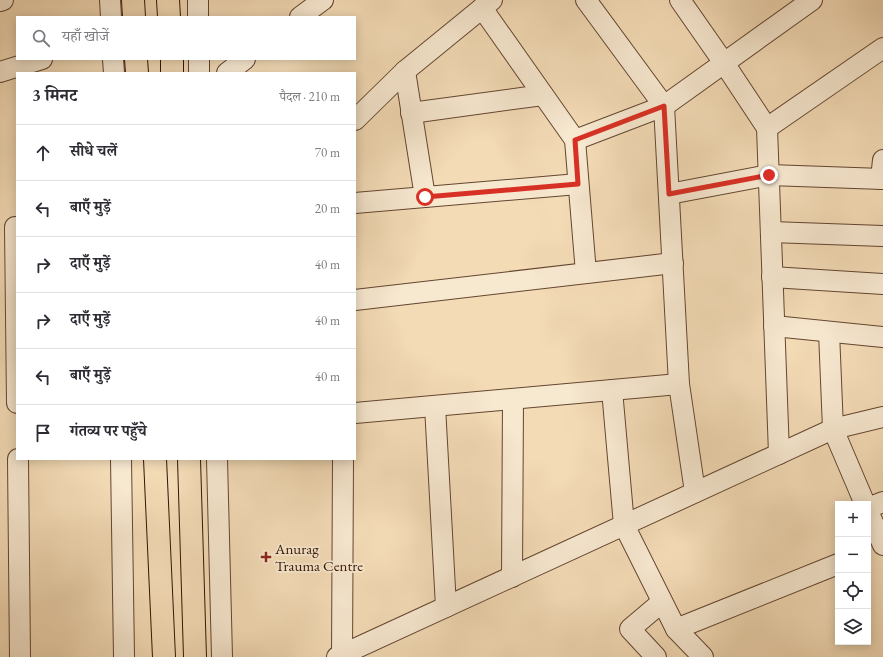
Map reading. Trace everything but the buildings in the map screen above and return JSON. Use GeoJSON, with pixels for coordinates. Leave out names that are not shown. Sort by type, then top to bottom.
{"type":"FeatureCollection","features":[{"type":"Feature","properties":{"kind":"highway"},"geometry":{"type":"LineString","coordinates":[[133,0],[134,16]]}},
{"type":"Feature","properties":{"kind":"highway"},"geometry":{"type":"LineString","coordinates":[[168,0],[169,16]]}},
{"type":"Feature","properties":{"kind":"highway"},"geometry":{"type":"LineString","coordinates":[[136,60],[137,72]]}},
{"type":"Feature","properties":{"kind":"highway"},"geometry":{"type":"LineString","coordinates":[[172,60],[172,72]]}},
{"type":"Feature","properties":{"kind":"highway"},"geometry":{"type":"LineString","coordinates":[[155,460],[164,657]]}},
{"type":"Feature","properties":{"kind":"highway"},"geometry":{"type":"LineString","coordinates":[[189,460],[195,657]]}},
{"type":"Feature","properties":{"kind":"street"},"geometry":{"type":"LineString","coordinates":[[110,0],[111,16]]}},
{"type":"Feature","properties":{"kind":"street"},"geometry":{"type":"LineString","coordinates":[[198,0],[198,16]]}},
{"type":"Feature","properties":{"kind":"street"},"geometry":{"type":"LineString","coordinates":[[301,16],[323,0]]}},
{"type":"Feature","properties":{"kind":"street"},"geometry":{"type":"LineString","coordinates":[[586,0],[664,106],[680,384],[695,492]]}},
{"type":"Feature","properties":{"kind":"street"},"geometry":{"type":"LineString","coordinates":[[681,0],[767,128],[778,454]]}},
{"type":"Feature","properties":{"kind":"street"},"geometry":{"type":"LineString","coordinates":[[575,140],[664,106],[812,0]]}},
{"type":"Feature","properties":{"kind":"street"},"geometry":{"type":"LineString","coordinates":[[356,119],[404,71],[487,4],[543,95],[575,140],[586,273]]}},
{"type":"Feature","properties":{"kind":"street"},"geometry":{"type":"LineString","coordinates":[[767,128],[883,48]]}},
{"type":"Feature","properties":{"kind":"street"},"geometry":{"type":"LineString","coordinates":[[0,72],[39,60]]}},
{"type":"Feature","properties":{"kind":"street"},"geometry":{"type":"LineString","coordinates":[[113,60],[114,72]]}},
{"type":"Feature","properties":{"kind":"street"},"geometry":{"type":"LineString","coordinates":[[199,60],[199,72]]}},
{"type":"Feature","properties":{"kind":"street"},"geometry":{"type":"LineString","coordinates":[[228,72],[244,60]]}},
{"type":"Feature","properties":{"kind":"street"},"geometry":{"type":"LineString","coordinates":[[404,71],[425,197]]}},
{"type":"Feature","properties":{"kind":"street"},"geometry":{"type":"LineString","coordinates":[[411,113],[543,95]]}},
{"type":"Feature","properties":{"kind":"street"},"geometry":{"type":"LineString","coordinates":[[669,194],[769,175],[882,173]]}},
{"type":"Feature","properties":{"kind":"street"},"geometry":{"type":"LineString","coordinates":[[356,203],[578,184]]}},
{"type":"Feature","properties":{"kind":"street"},"geometry":{"type":"LineString","coordinates":[[11,230],[16,374]]}},
{"type":"Feature","properties":{"kind":"street"},"geometry":{"type":"LineString","coordinates":[[771,232],[883,236]]}},
{"type":"Feature","properties":{"kind":"street"},"geometry":{"type":"LineString","coordinates":[[356,300],[673,263]]}},
{"type":"Feature","properties":{"kind":"street"},"geometry":{"type":"LineString","coordinates":[[772,277],[883,284]]}},
{"type":"Feature","properties":{"kind":"street"},"geometry":{"type":"LineString","coordinates":[[774,326],[883,337]]}},
{"type":"Feature","properties":{"kind":"street"},"geometry":{"type":"LineString","coordinates":[[829,332],[833,429],[864,501]]}},
{"type":"Feature","properties":{"kind":"street"},"geometry":{"type":"LineString","coordinates":[[356,413],[680,384]]}},
{"type":"Feature","properties":{"kind":"street"},"geometry":{"type":"LineString","coordinates":[[612,390],[624,525],[676,629],[703,657]]}},
{"type":"Feature","properties":{"kind":"street"},"geometry":{"type":"LineString","coordinates":[[512,577],[513,398]]}},
{"type":"Feature","properties":{"kind":"street"},"geometry":{"type":"LineString","coordinates":[[435,406],[446,607]]}},
{"type":"Feature","properties":{"kind":"street"},"geometry":{"type":"LineString","coordinates":[[343,460],[340,656],[833,429],[883,417]]}},
{"type":"Feature","properties":{"kind":"street"},"geometry":{"type":"LineString","coordinates":[[18,460],[20,657]]}},
{"type":"Feature","properties":{"kind":"street"},"geometry":{"type":"LineString","coordinates":[[121,460],[124,657]]}},
{"type":"Feature","properties":{"kind":"street"},"geometry":{"type":"LineString","coordinates":[[217,460],[222,657]]}},
{"type":"Feature","properties":{"kind":"street"},"geometry":{"type":"LineString","coordinates":[[871,508],[883,502]]}},
{"type":"Feature","properties":{"kind":"street"},"geometry":{"type":"LineString","coordinates":[[871,516],[883,546],[871,551]]}},
{"type":"Feature","properties":{"kind":"street"},"geometry":{"type":"LineString","coordinates":[[676,629],[835,565]]}},
{"type":"Feature","properties":{"kind":"street"},"geometry":{"type":"LineString","coordinates":[[656,657],[630,629],[662,602]]}},
{"type":"Feature","properties":{"kind":"place","name":"Anurag Trauma Centre"},"geometry":{"type":"Point","coordinates":[266,557]}},
{"type":"Feature","properties":{"kind":"route"},"geometry":{"type":"LineString","coordinates":[[425,197],[578,184],[575,140],[664,106],[669,194],[769,175]]}}]}
